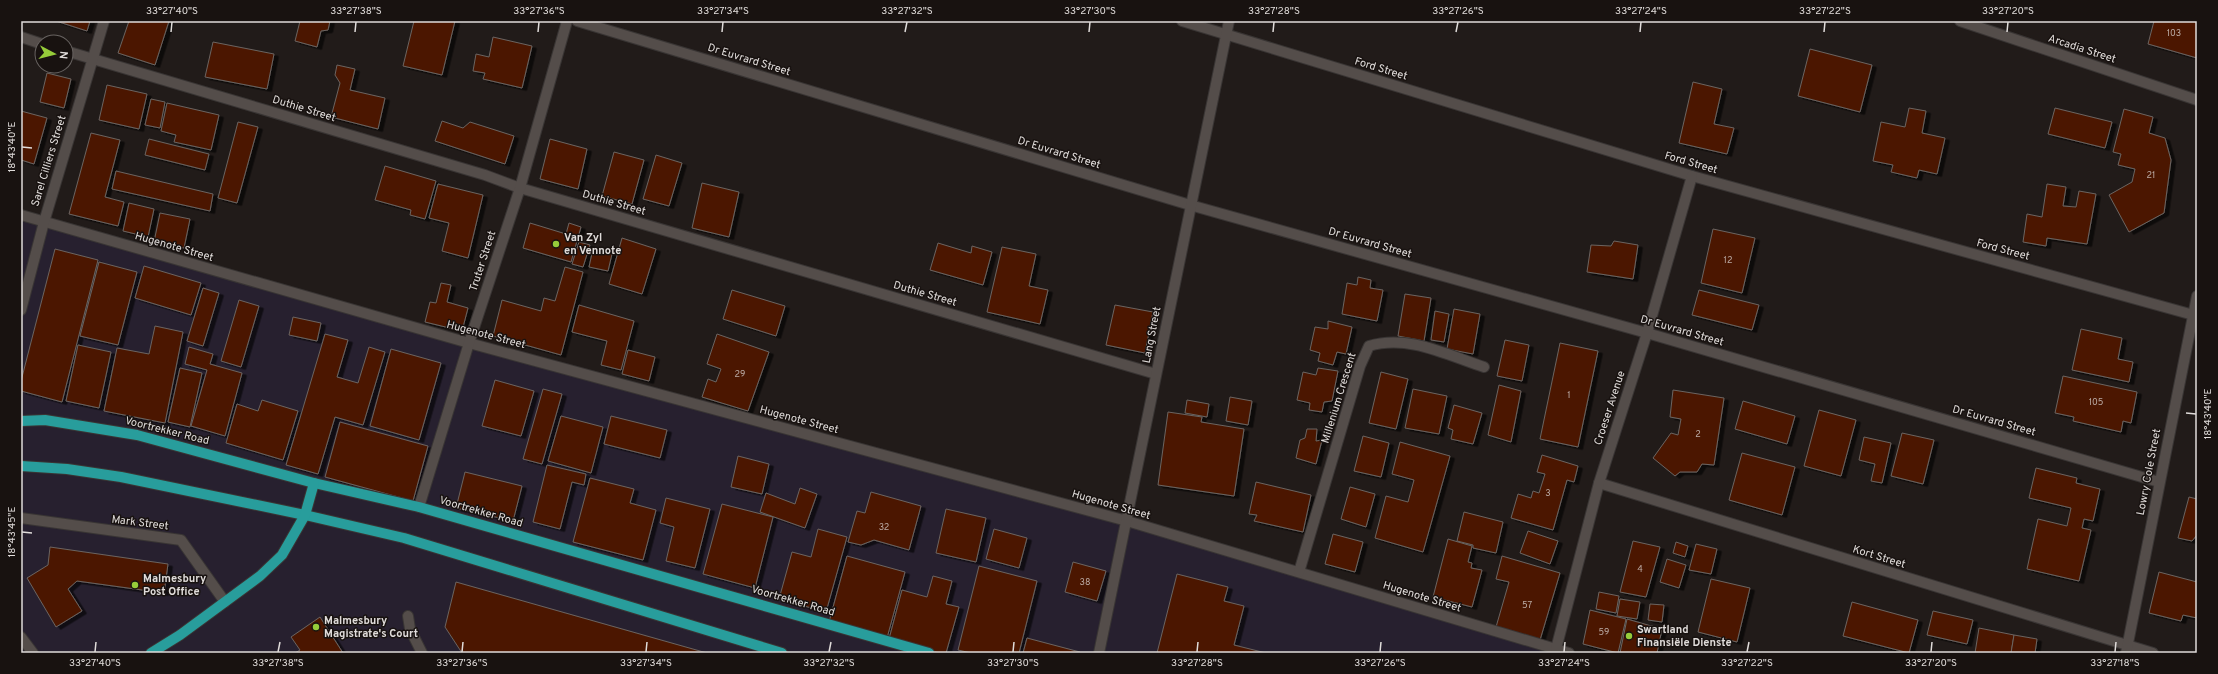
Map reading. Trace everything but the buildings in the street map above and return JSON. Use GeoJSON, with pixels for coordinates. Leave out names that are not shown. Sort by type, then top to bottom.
{"type":"FeatureCollection","features":[{"type":"Feature","properties":{"kind":"main road","name":"Voortrekker Road"},"geometry":{"type":"LineString","coordinates":[[21,421],[45,420],[137,435],[314,483],[419,507],[929,653]]}},
{"type":"Feature","properties":{"kind":"main road"},"geometry":{"type":"LineString","coordinates":[[21,466],[67,469],[121,477],[305,515],[404,538],[782,653]]}},
{"type":"Feature","properties":{"kind":"main road"},"geometry":{"type":"LineString","coordinates":[[151,653],[180,635],[260,576],[282,555],[305,515],[314,483]]}},
{"type":"Feature","properties":{"kind":"street","name":"Sarel Cilliers Street"},"geometry":{"type":"LineString","coordinates":[[21,310],[44,222],[104,21]]}},
{"type":"Feature","properties":{"kind":"street","name":"Truter Street"},"geometry":{"type":"LineString","coordinates":[[419,507],[469,343],[520,188],[566,21]]}},
{"type":"Feature","properties":{"kind":"street","name":"Dr Euvrard Street"},"geometry":{"type":"LineString","coordinates":[[577,21],[1190,205],[1647,333],[2159,482]]}},
{"type":"Feature","properties":{"kind":"street","name":"Ford Street"},"geometry":{"type":"LineString","coordinates":[[1182,21],[1692,176],[2195,315]]}},
{"type":"Feature","properties":{"kind":"street","name":"Lang Street"},"geometry":{"type":"LineString","coordinates":[[1099,653],[1229,21]]}},
{"type":"Feature","properties":{"kind":"street","name":"Arcadia Street"},"geometry":{"type":"LineString","coordinates":[[1960,21],[2197,100]]}},
{"type":"Feature","properties":{"kind":"street"},"geometry":{"type":"LineString","coordinates":[[21,37],[34,41]]}},
{"type":"Feature","properties":{"kind":"street","name":"Duthie Street"},"geometry":{"type":"LineString","coordinates":[[74,53],[477,173],[520,188],[1156,374]]}},
{"type":"Feature","properties":{"kind":"street","name":"Croeser Avenue"},"geometry":{"type":"LineString","coordinates":[[1556,649],[1599,483],[1647,333],[1692,176]]}},
{"type":"Feature","properties":{"kind":"street","name":"Hugenote Street"},"geometry":{"type":"LineString","coordinates":[[21,215],[469,343],[1127,521],[1569,653]]}},
{"type":"Feature","properties":{"kind":"street","name":"Lowry Cole Street"},"geometry":{"type":"LineString","coordinates":[[2126,649],[2159,482],[2195,315],[2197,296]]}},
{"type":"Feature","properties":{"kind":"street","name":"Millenium Crescent"},"geometry":{"type":"LineString","coordinates":[[1299,572],[1360,366],[1369,346],[1391,341],[1417,345],[1484,367]]}},
{"type":"Feature","properties":{"kind":"street","name":"Kort Street"},"geometry":{"type":"LineString","coordinates":[[1599,483],[2126,649],[2153,653]]}},
{"type":"Feature","properties":{"kind":"street","name":"Mark Street"},"geometry":{"type":"LineString","coordinates":[[21,518],[181,540],[225,602]]}},
{"type":"Feature","properties":{"kind":"street"},"geometry":{"type":"LineString","coordinates":[[408,616],[410,629],[422,653]]}},
{"type":"Feature","properties":{"kind":"street"},"geometry":{"type":"LineString","coordinates":[[21,637],[33,653]]}},
{"type":"Feature","properties":{"kind":"shaded area"},"geometry":{"type":"Polygon","coordinates":[[[21,215],[1127,521],[1569,653],[21,653],[21,215]]]}},
{"type":"Feature","properties":{"kind":"place","name":"Van Zyl en Vennote"},"geometry":{"type":"Point","coordinates":[556,244]}},
{"type":"Feature","properties":{"kind":"place","name":"Malmesbury Post Office"},"geometry":{"type":"Point","coordinates":[135,585]}},
{"type":"Feature","properties":{"kind":"place","name":"Malmesbury Magistrate's Court"},"geometry":{"type":"Point","coordinates":[316,627]}},
{"type":"Feature","properties":{"kind":"place","name":"Swartland Finansiële Dienste"},"geometry":{"type":"Point","coordinates":[1629,636]}}]}
